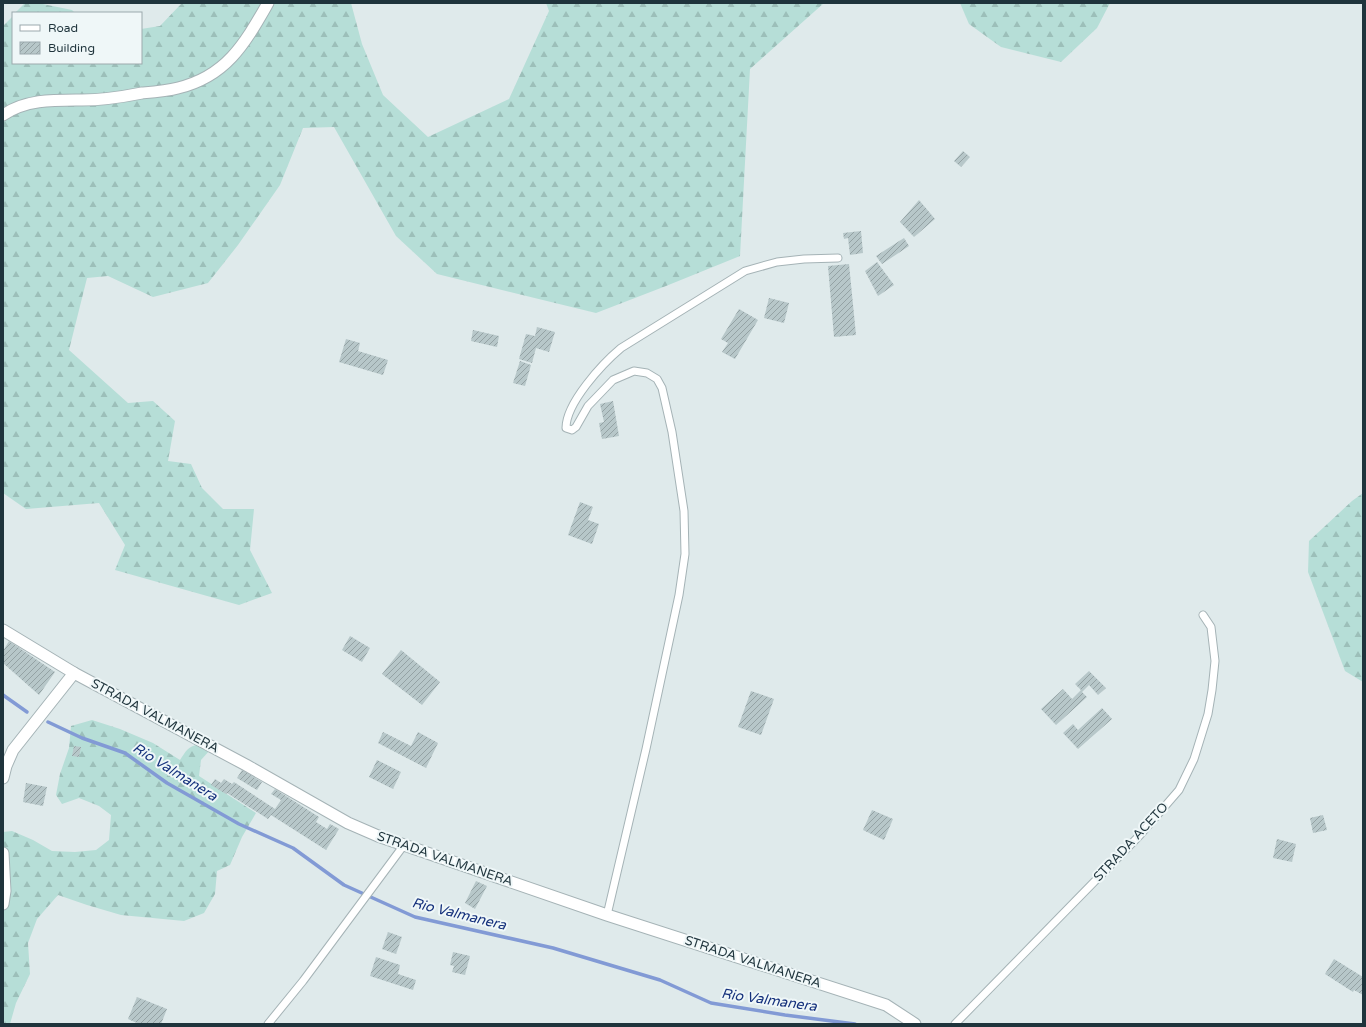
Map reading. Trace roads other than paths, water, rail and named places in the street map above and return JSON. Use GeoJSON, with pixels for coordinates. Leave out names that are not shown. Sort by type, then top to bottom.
{"type":"FeatureCollection","features":[{"type":"Feature","properties":{"kind":"street"},"geometry":{"type":"LineString","coordinates":[[3,115],[9,111],[29,104],[47,100],[97,100],[179,88],[195,82],[215,72],[234,56],[248,37],[268,3]]}},
{"type":"Feature","properties":{"kind":"street","name":"STRADA VALMANERA"},"geometry":{"type":"LineString","coordinates":[[3,630],[74,673],[246,765],[348,823],[378,836],[608,915],[886,1005],[915,1024]]}},
{"type":"Feature","properties":{"kind":"street"},"geometry":{"type":"LineString","coordinates":[[3,778],[6,766],[13,750],[74,673]]}},
{"type":"Feature","properties":{"kind":"street"},"geometry":{"type":"LineString","coordinates":[[3,852],[5,892],[3,904]]}},
{"type":"Feature","properties":{"kind":"lane"},"geometry":{"type":"LineString","coordinates":[[608,915],[646,749],[679,594],[685,554],[684,510],[672,432],[662,388],[657,379],[646,373],[634,371],[613,380],[588,406],[576,427],[572,430],[566,428],[569,413],[584,388],[610,357],[630,342],[739,274],[756,266],[777,262],[804,259],[838,258]]}},
{"type":"Feature","properties":{"kind":"lane","name":"STRADA ACETO"},"geometry":{"type":"LineString","coordinates":[[955,1024],[1140,835],[1179,790],[1194,759],[1208,714],[1212,690],[1215,661],[1211,627],[1203,615]]}},
{"type":"Feature","properties":{"kind":"lane"},"geometry":{"type":"LineString","coordinates":[[268,1024],[404,845]]}},
{"type":"Feature","properties":{"kind":"waterway","name":"Rio Valmanera"},"geometry":{"type":"LineString","coordinates":[[3,695],[27,712]]}},
{"type":"Feature","properties":{"kind":"waterway","name":"Rio Valmanera"},"geometry":{"type":"LineString","coordinates":[[48,722],[82,738],[125,753],[167,783],[239,824],[293,848],[344,885],[415,917],[553,948],[660,980],[711,1003],[855,1024]]}}]}
